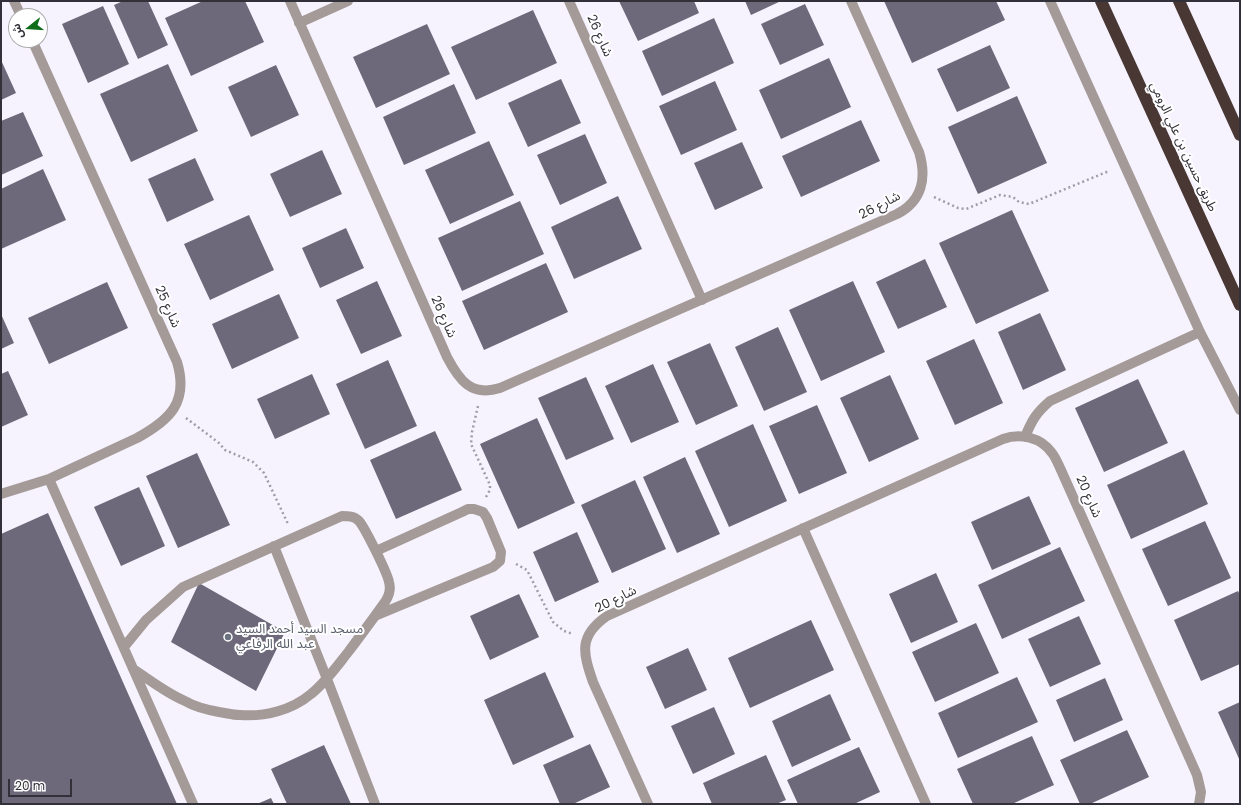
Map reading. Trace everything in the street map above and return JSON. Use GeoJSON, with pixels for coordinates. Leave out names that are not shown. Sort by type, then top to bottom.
{"type":"FeatureCollection","features":[{"type":"Feature","properties":{"kind":"highway","name":"طريق حسين بن علي الرومي"},"geometry":{"type":"LineString","coordinates":[[1101,1],[1240,305]]}},
{"type":"Feature","properties":{"kind":"highway"},"geometry":{"type":"LineString","coordinates":[[1179,1],[1240,135]]}},
{"type":"Feature","properties":{"kind":"street","name":"شارع 26"},"geometry":{"type":"LineString","coordinates":[[290,1],[447,358],[459,377],[473,388],[491,391],[897,214],[916,199],[922,182],[923,163],[851,1]]}},
{"type":"Feature","properties":{"kind":"street"},"geometry":{"type":"LineString","coordinates":[[299,23],[348,1]]}},
{"type":"Feature","properties":{"kind":"street","name":"شارع 26"},"geometry":{"type":"LineString","coordinates":[[569,1],[702,300]]}},
{"type":"Feature","properties":{"kind":"street"},"geometry":{"type":"LineString","coordinates":[[1050,1],[1200,332],[1240,410]]}},
{"type":"Feature","properties":{"kind":"street","name":"شارع 25"},"geometry":{"type":"LineString","coordinates":[[1,494],[49,479],[150,431],[163,422],[174,408],[179,398],[181,389],[180,372],[177,362],[36,48]]}},
{"type":"Feature","properties":{"kind":"street"},"geometry":{"type":"LineString","coordinates":[[1025,437],[1032,419],[1040,409],[1050,401],[1200,332]]}},
{"type":"Feature","properties":{"kind":"street","name":"شارع 20"},"geometry":{"type":"LineString","coordinates":[[587,638],[594,626],[607,616],[803,528],[1003,439],[1015,436],[1034,439],[1046,446],[1061,470],[1197,775],[1201,792],[1199,804]]}},
{"type":"Feature","properties":{"kind":"street"},"geometry":{"type":"LineString","coordinates":[[49,479],[193,804]]}},
{"type":"Feature","properties":{"kind":"street"},"geometry":{"type":"LineString","coordinates":[[376,552],[468,509],[483,512],[501,552],[500,561],[493,568],[376,616]]}},
{"type":"Feature","properties":{"kind":"street"},"geometry":{"type":"LineString","coordinates":[[124,647],[146,620],[183,587],[342,516],[348,516],[358,520],[388,576],[390,589],[388,597],[376,616],[327,679],[311,694],[294,705],[268,714],[255,716],[240,716],[210,710],[186,702],[162,689],[133,669]]}},
{"type":"Feature","properties":{"kind":"street"},"geometry":{"type":"LineString","coordinates":[[803,528],[926,804]]}},
{"type":"Feature","properties":{"kind":"street"},"geometry":{"type":"LineString","coordinates":[[274,546],[375,804]]}},
{"type":"Feature","properties":{"kind":"street"},"geometry":{"type":"LineString","coordinates":[[587,638],[585,653],[593,682],[648,804]]}},
{"type":"Feature","properties":{"kind":"path"},"geometry":{"type":"LineString","coordinates":[[920,191],[958,208],[966,209],[1000,195],[1012,197],[1019,202],[1029,204],[1124,164]]}},
{"type":"Feature","properties":{"kind":"path"},"geometry":{"type":"LineString","coordinates":[[478,510],[490,490],[490,485],[471,444],[472,432],[482,390]]}},
{"type":"Feature","properties":{"kind":"path"},"geometry":{"type":"LineString","coordinates":[[174,408],[219,443],[225,450],[253,462],[264,473],[294,537]]}},
{"type":"Feature","properties":{"kind":"path"},"geometry":{"type":"LineString","coordinates":[[500,561],[518,564],[527,570],[553,622],[564,631],[587,638]]}},
{"type":"Feature","properties":{"kind":"building"},"geometry":{"type":"Polygon","coordinates":[[[123,1],[148,1],[168,45],[138,59],[114,5],[123,1]]]}},
{"type":"Feature","properties":{"kind":"building"},"geometry":{"type":"Polygon","coordinates":[[[203,1],[245,1],[264,42],[191,76],[165,18],[203,1]]]}},
{"type":"Feature","properties":{"kind":"building"},"geometry":{"type":"Polygon","coordinates":[[[619,1],[694,1],[699,13],[638,41],[619,1]]]}},
{"type":"Feature","properties":{"kind":"building"},"geometry":{"type":"Polygon","coordinates":[[[745,1],[781,1],[751,15],[745,1]]]}},
{"type":"Feature","properties":{"kind":"building"},"geometry":{"type":"Polygon","coordinates":[[[884,1],[996,1],[1005,20],[912,63],[884,1]]]}},
{"type":"Feature","properties":{"kind":"building"},"geometry":{"type":"Polygon","coordinates":[[[805,4],[824,45],[780,65],[761,24],[805,4]]]}},
{"type":"Feature","properties":{"kind":"building"},"geometry":{"type":"Polygon","coordinates":[[[103,6],[129,64],[88,83],[62,24],[103,6]]]}},
{"type":"Feature","properties":{"kind":"building"},"geometry":{"type":"Polygon","coordinates":[[[533,10],[557,63],[476,100],[451,47],[533,10]]]}},
{"type":"Feature","properties":{"kind":"building"},"geometry":{"type":"Polygon","coordinates":[[[714,18],[734,63],[662,96],[642,51],[714,18]]]}},
{"type":"Feature","properties":{"kind":"building"},"geometry":{"type":"Polygon","coordinates":[[[427,24],[450,74],[376,108],[353,57],[427,24]]]}},
{"type":"Feature","properties":{"kind":"building"},"geometry":{"type":"Polygon","coordinates":[[[990,45],[1010,88],[957,112],[937,69],[990,45]]]}},
{"type":"Feature","properties":{"kind":"building"},"geometry":{"type":"Polygon","coordinates":[[[829,58],[851,107],[781,139],[759,90],[829,58]]]}},
{"type":"Feature","properties":{"kind":"building"},"geometry":{"type":"Polygon","coordinates":[[[1,60],[16,93],[1,100],[1,60]]]}},
{"type":"Feature","properties":{"kind":"building"},"geometry":{"type":"Polygon","coordinates":[[[168,64],[198,131],[131,162],[100,94],[168,64]]]}},
{"type":"Feature","properties":{"kind":"building"},"geometry":{"type":"Polygon","coordinates":[[[276,65],[299,115],[251,137],[228,87],[276,65]]]}},
{"type":"Feature","properties":{"kind":"building"},"geometry":{"type":"Polygon","coordinates":[[[561,79],[581,123],[528,147],[508,103],[561,79]]]}},
{"type":"Feature","properties":{"kind":"building"},"geometry":{"type":"Polygon","coordinates":[[[715,81],[737,130],[681,155],[659,106],[715,81]]]}},
{"type":"Feature","properties":{"kind":"building"},"geometry":{"type":"Polygon","coordinates":[[[454,84],[476,133],[404,165],[383,117],[454,84]]]}},
{"type":"Feature","properties":{"kind":"building"},"geometry":{"type":"Polygon","coordinates":[[[1017,96],[1047,163],[978,194],[948,127],[1017,96]]]}},
{"type":"Feature","properties":{"kind":"building"},"geometry":{"type":"Polygon","coordinates":[[[23,112],[43,156],[1,175],[1,121],[23,112]]]}},
{"type":"Feature","properties":{"kind":"building"},"geometry":{"type":"Polygon","coordinates":[[[861,120],[880,161],[801,197],[782,156],[861,120]]]}},
{"type":"Feature","properties":{"kind":"building"},"geometry":{"type":"Polygon","coordinates":[[[585,134],[607,183],[560,205],[537,155],[585,134]]]}},
{"type":"Feature","properties":{"kind":"building"},"geometry":{"type":"Polygon","coordinates":[[[489,141],[514,195],[450,224],[425,170],[489,141]]]}},
{"type":"Feature","properties":{"kind":"building"},"geometry":{"type":"Polygon","coordinates":[[[742,142],[763,188],[715,210],[694,163],[742,142]]]}},
{"type":"Feature","properties":{"kind":"building"},"geometry":{"type":"Polygon","coordinates":[[[322,150],[342,194],[290,217],[270,174],[322,150]]]}},
{"type":"Feature","properties":{"kind":"building"},"geometry":{"type":"Polygon","coordinates":[[[195,158],[214,200],[167,222],[148,179],[195,158]]]}},
{"type":"Feature","properties":{"kind":"building"},"geometry":{"type":"Polygon","coordinates":[[[43,169],[66,220],[1,249],[1,189],[43,169]]]}},
{"type":"Feature","properties":{"kind":"building"},"geometry":{"type":"Polygon","coordinates":[[[618,196],[642,249],[574,279],[551,227],[618,196]]]}},
{"type":"Feature","properties":{"kind":"building"},"geometry":{"type":"Polygon","coordinates":[[[520,201],[544,254],[462,291],[438,238],[520,201]]]}},
{"type":"Feature","properties":{"kind":"building"},"geometry":{"type":"Polygon","coordinates":[[[1012,210],[1049,291],[976,324],[939,243],[1012,210]]]}},
{"type":"Feature","properties":{"kind":"building"},"geometry":{"type":"Polygon","coordinates":[[[249,215],[274,270],[210,300],[184,244],[249,215]]]}},
{"type":"Feature","properties":{"kind":"building"},"geometry":{"type":"Polygon","coordinates":[[[346,228],[364,268],[320,288],[302,248],[346,228]]]}},
{"type":"Feature","properties":{"kind":"building"},"geometry":{"type":"Polygon","coordinates":[[[925,259],[947,307],[898,329],[876,282],[925,259]]]}},
{"type":"Feature","properties":{"kind":"building"},"geometry":{"type":"Polygon","coordinates":[[[546,263],[568,312],[484,350],[462,301],[546,263]]]}},
{"type":"Feature","properties":{"kind":"building"},"geometry":{"type":"Polygon","coordinates":[[[377,281],[402,336],[361,354],[336,300],[377,281]]]}},
{"type":"Feature","properties":{"kind":"building"},"geometry":{"type":"Polygon","coordinates":[[[853,281],[885,352],[821,381],[789,310],[853,281]]]}},
{"type":"Feature","properties":{"kind":"building"},"geometry":{"type":"Polygon","coordinates":[[[107,282],[128,328],[49,364],[28,318],[107,282]]]}},
{"type":"Feature","properties":{"kind":"building"},"geometry":{"type":"Polygon","coordinates":[[[279,294],[299,338],[232,369],[212,324],[279,294]]]}},
{"type":"Feature","properties":{"kind":"building"},"geometry":{"type":"Polygon","coordinates":[[[1040,313],[1066,370],[1023,390],[998,332],[1040,313]]]}},
{"type":"Feature","properties":{"kind":"building"},"geometry":{"type":"Polygon","coordinates":[[[1,314],[14,343],[1,349],[1,314]]]}},
{"type":"Feature","properties":{"kind":"building"},"geometry":{"type":"Polygon","coordinates":[[[778,327],[807,392],[764,411],[735,347],[778,327]]]}},
{"type":"Feature","properties":{"kind":"building"},"geometry":{"type":"Polygon","coordinates":[[[974,339],[1003,403],[955,425],[926,361],[974,339]]]}},
{"type":"Feature","properties":{"kind":"building"},"geometry":{"type":"Polygon","coordinates":[[[710,343],[738,406],[696,425],[667,362],[710,343]]]}},
{"type":"Feature","properties":{"kind":"building"},"geometry":{"type":"Polygon","coordinates":[[[388,360],[417,426],[365,449],[336,384],[388,360]]]}},
{"type":"Feature","properties":{"kind":"building"},"geometry":{"type":"Polygon","coordinates":[[[653,364],[679,422],[631,443],[605,386],[653,364]]]}},
{"type":"Feature","properties":{"kind":"building"},"geometry":{"type":"Polygon","coordinates":[[[8,371],[28,415],[1,427],[1,374],[8,371]]]}},
{"type":"Feature","properties":{"kind":"building"},"geometry":{"type":"Polygon","coordinates":[[[312,374],[330,414],[275,439],[257,399],[312,374]]]}},
{"type":"Feature","properties":{"kind":"building"},"geometry":{"type":"Polygon","coordinates":[[[890,375],[919,439],[869,462],[840,398],[890,375]]]}},
{"type":"Feature","properties":{"kind":"building"},"geometry":{"type":"Polygon","coordinates":[[[586,377],[614,439],[566,460],[538,398],[586,377]]]}},
{"type":"Feature","properties":{"kind":"building"},"geometry":{"type":"Polygon","coordinates":[[[1138,379],[1168,443],[1104,472],[1075,408],[1138,379]]]}},
{"type":"Feature","properties":{"kind":"building"},"geometry":{"type":"Polygon","coordinates":[[[817,405],[847,473],[799,494],[769,426],[817,405]]]}},
{"type":"Feature","properties":{"kind":"building"},"geometry":{"type":"Polygon","coordinates":[[[537,418],[575,503],[518,529],[480,444],[537,418]]]}},
{"type":"Feature","properties":{"kind":"building"},"geometry":{"type":"Polygon","coordinates":[[[753,424],[787,501],[729,527],[695,451],[753,424]]]}},
{"type":"Feature","properties":{"kind":"building"},"geometry":{"type":"Polygon","coordinates":[[[435,431],[462,490],[396,519],[370,460],[435,431]]]}},
{"type":"Feature","properties":{"kind":"building"},"geometry":{"type":"Polygon","coordinates":[[[1184,450],[1208,504],[1131,539],[1107,485],[1184,450]]]}},
{"type":"Feature","properties":{"kind":"building"},"geometry":{"type":"Polygon","coordinates":[[[197,453],[230,525],[178,548],[146,476],[197,453]]]}},
{"type":"Feature","properties":{"kind":"building"},"geometry":{"type":"Polygon","coordinates":[[[685,457],[720,534],[677,553],[643,477],[685,457]]]}},
{"type":"Feature","properties":{"kind":"building"},"geometry":{"type":"Polygon","coordinates":[[[635,480],[666,549],[612,573],[581,505],[635,480]]]}},
{"type":"Feature","properties":{"kind":"building"},"geometry":{"type":"Polygon","coordinates":[[[139,487],[165,546],[121,566],[94,507],[139,487]]]}},
{"type":"Feature","properties":{"kind":"building"},"geometry":{"type":"Polygon","coordinates":[[[1029,496],[1051,544],[992,570],[971,522],[1029,496]]]}},
{"type":"Feature","properties":{"kind":"building"},"geometry":{"type":"Polygon","coordinates":[[[48,513],[177,804],[1,804],[1,534],[48,513]]]}},
{"type":"Feature","properties":{"kind":"building"},"geometry":{"type":"Polygon","coordinates":[[[1205,521],[1231,578],[1168,606],[1142,549],[1205,521]]]}},
{"type":"Feature","properties":{"kind":"building"},"geometry":{"type":"Polygon","coordinates":[[[577,532],[599,582],[555,602],[533,552],[577,532]]]}},
{"type":"Feature","properties":{"kind":"building"},"geometry":{"type":"Polygon","coordinates":[[[1060,547],[1085,601],[1002,639],[978,585],[1060,547]]]}},
{"type":"Feature","properties":{"kind":"building"},"geometry":{"type":"Polygon","coordinates":[[[936,573],[958,622],[911,643],[889,594],[936,573]]]}},
{"type":"Feature","properties":{"kind":"building","name":"مسجد السيد أحمد السيد عبد الله الرفاعي"},"geometry":{"type":"Polygon","coordinates":[[[199,583],[285,632],[256,691],[171,642],[199,583]]]}},
{"type":"Feature","properties":{"kind":"building"},"geometry":{"type":"Polygon","coordinates":[[[1238,591],[1240,595],[1240,664],[1201,681],[1174,620],[1238,591]]]}},
{"type":"Feature","properties":{"kind":"building"},"geometry":{"type":"Polygon","coordinates":[[[519,594],[539,637],[490,660],[470,616],[519,594]]]}},
{"type":"Feature","properties":{"kind":"building"},"geometry":{"type":"Polygon","coordinates":[[[1079,616],[1101,664],[1050,687],[1028,639],[1079,616]]]}},
{"type":"Feature","properties":{"kind":"building"},"geometry":{"type":"Polygon","coordinates":[[[811,620],[834,670],[750,708],[728,658],[811,620]]]}},
{"type":"Feature","properties":{"kind":"building"},"geometry":{"type":"Polygon","coordinates":[[[976,623],[999,673],[935,702],[912,652],[976,623]]]}},
{"type":"Feature","properties":{"kind":"building"},"geometry":{"type":"Polygon","coordinates":[[[688,648],[707,690],[665,709],[646,667],[688,648]]]}},
{"type":"Feature","properties":{"kind":"building"},"geometry":{"type":"Polygon","coordinates":[[[545,672],[574,737],[513,765],[484,700],[545,672]]]}},
{"type":"Feature","properties":{"kind":"building"},"geometry":{"type":"Polygon","coordinates":[[[1017,677],[1038,722],[958,758],[938,713],[1017,677]]]}},
{"type":"Feature","properties":{"kind":"building"},"geometry":{"type":"Polygon","coordinates":[[[1105,678],[1123,720],[1074,742],[1056,700],[1105,678]]]}},
{"type":"Feature","properties":{"kind":"building"},"geometry":{"type":"Polygon","coordinates":[[[830,694],[851,740],[792,767],[772,721],[830,694]]]}},
{"type":"Feature","properties":{"kind":"building"},"geometry":{"type":"Polygon","coordinates":[[[1240,702],[1240,761],[1218,712],[1240,702]]]}},
{"type":"Feature","properties":{"kind":"building"},"geometry":{"type":"Polygon","coordinates":[[[714,707],[735,754],[693,774],[671,726],[714,707]]]}},
{"type":"Feature","properties":{"kind":"building"},"geometry":{"type":"Polygon","coordinates":[[[1127,730],[1149,777],[1090,804],[1080,804],[1060,760],[1127,730]]]}},
{"type":"Feature","properties":{"kind":"building"},"geometry":{"type":"Polygon","coordinates":[[[1032,736],[1054,785],[1012,804],[973,804],[957,769],[1032,736]]]}},
{"type":"Feature","properties":{"kind":"building"},"geometry":{"type":"Polygon","coordinates":[[[590,744],[610,787],[573,804],[560,804],[543,765],[590,744]]]}},
{"type":"Feature","properties":{"kind":"building"},"geometry":{"type":"Polygon","coordinates":[[[324,745],[351,804],[287,804],[271,769],[324,745]]]}},
{"type":"Feature","properties":{"kind":"building"},"geometry":{"type":"Polygon","coordinates":[[[859,747],[880,792],[854,804],[798,804],[787,780],[859,747]]]}},
{"type":"Feature","properties":{"kind":"building"},"geometry":{"type":"Polygon","coordinates":[[[766,755],[786,800],[776,804],[712,804],[703,783],[766,755]]]}},
{"type":"Feature","properties":{"kind":"building"},"geometry":{"type":"Polygon","coordinates":[[[271,798],[274,804],[257,804],[271,798]]]}},
{"type":"Feature","properties":{"kind":"place","name":"مسجد السيد أحمد السيد عبد الله الرفاعي"},"geometry":{"type":"Point","coordinates":[228,637]}}]}
